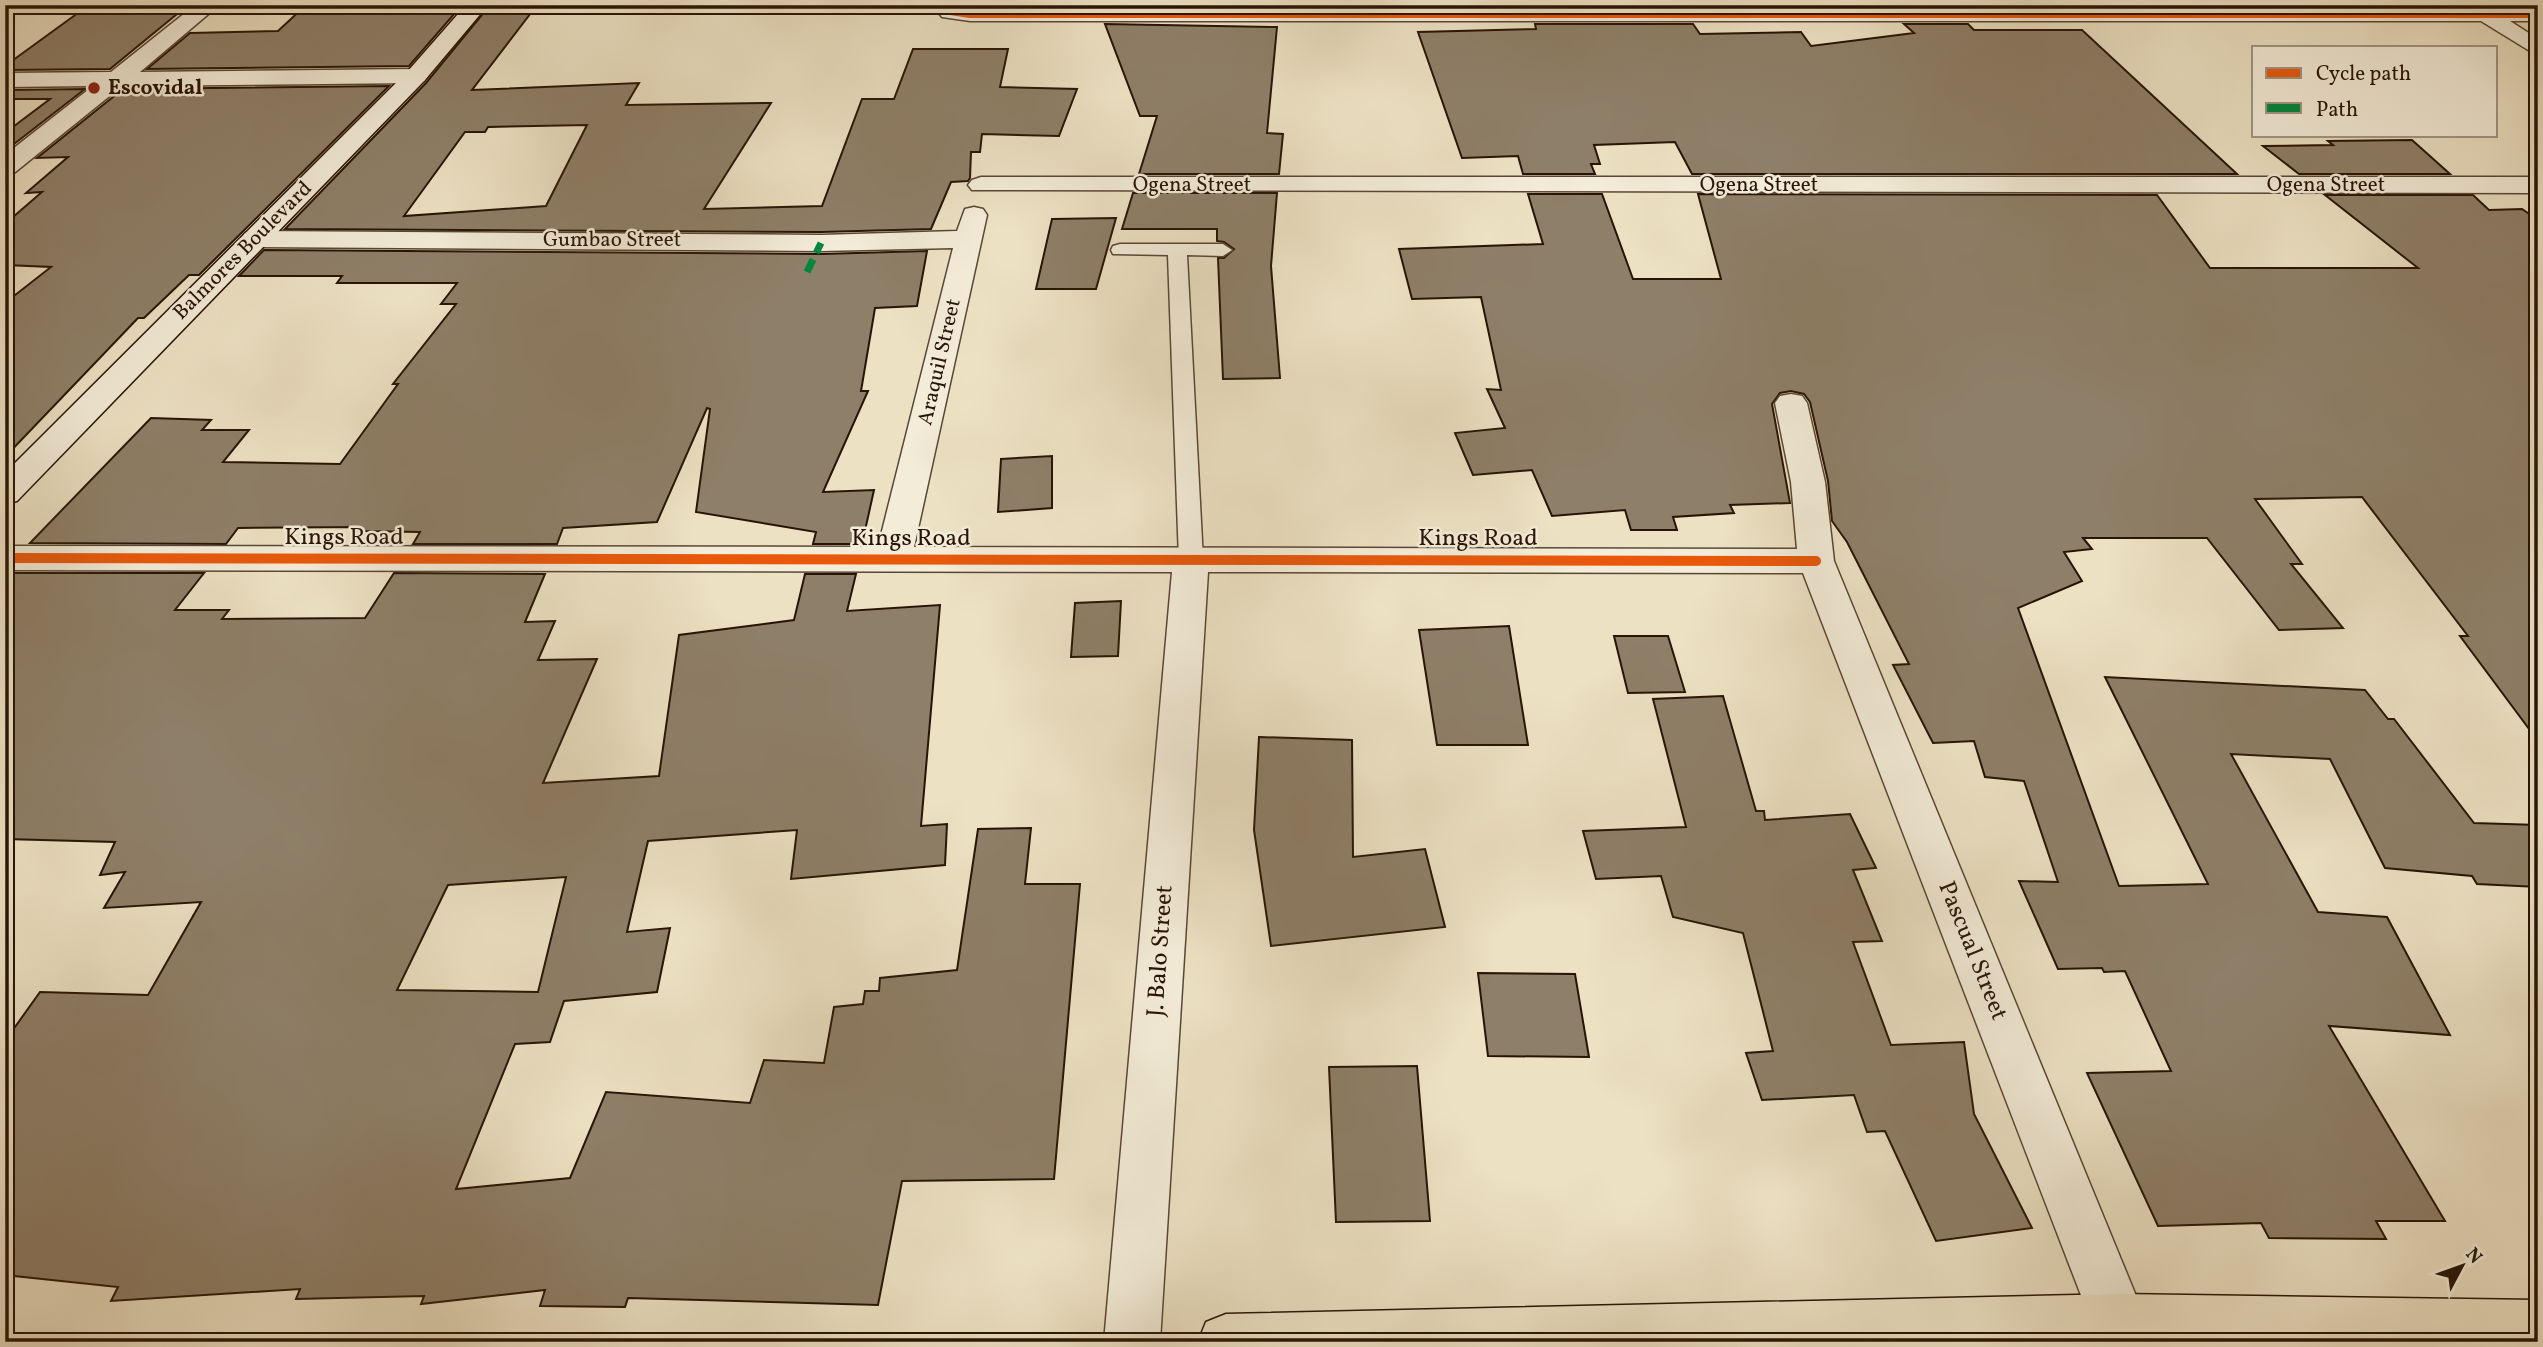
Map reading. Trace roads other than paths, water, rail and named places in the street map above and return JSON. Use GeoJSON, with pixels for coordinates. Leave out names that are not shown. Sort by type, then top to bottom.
{"type":"FeatureCollection","features":[{"type":"Feature","properties":{"kind":"main road"},"geometry":{"type":"LineString","coordinates":[[1226,1342],[2538,1328]]}},
{"type":"Feature","properties":{"kind":"street"},"geometry":{"type":"LineString","coordinates":[[5,168],[209,5]]}},
{"type":"Feature","properties":{"kind":"street","name":"Balmores Boulevard"},"geometry":{"type":"LineString","coordinates":[[11,481],[416,76],[478,5]]}},
{"type":"Feature","properties":{"kind":"street"},"geometry":{"type":"LineString","coordinates":[[942,5],[950,12],[970,15],[1807,10],[2479,10],[2538,15]]}},
{"type":"Feature","properties":{"kind":"street"},"geometry":{"type":"LineString","coordinates":[[2479,10],[2538,49]]}},
{"type":"Feature","properties":{"kind":"street"},"geometry":{"type":"LineString","coordinates":[[5,80],[416,76]]}},
{"type":"Feature","properties":{"kind":"street","name":"Ogena Street"},"geometry":{"type":"LineString","coordinates":[[983,175],[2538,185]]}},
{"type":"Feature","properties":{"kind":"street","name":"Araquil Street"},"geometry":{"type":"LineString","coordinates":[[893,560],[983,175]]}},
{"type":"Feature","properties":{"kind":"street","name":"Gumbao Street"},"geometry":{"type":"LineString","coordinates":[[255,239],[821,243],[969,239]]}},
{"type":"Feature","properties":{"kind":"street","name":"Pascual Street"},"geometry":{"type":"LineString","coordinates":[[1791,402],[1808,482],[1816,561],[2123,1332]]}},
{"type":"Feature","properties":{"kind":"street","name":"Kings Road"},"geometry":{"type":"LineString","coordinates":[[5,558],[1816,561]]}},
{"type":"Feature","properties":{"kind":"street","name":"J. Balo Street"},"geometry":{"type":"LineString","coordinates":[[1132,1342],[1191,560]]}},
{"type":"Feature","properties":{"kind":"lane"},"geometry":{"type":"LineString","coordinates":[[1120,250],[1223,250]]}},
{"type":"Feature","properties":{"kind":"lane"},"geometry":{"type":"LineString","coordinates":[[1177,250],[1191,560]]}},
{"type":"Feature","properties":{"kind":"place","name":"Escovidal"},"geometry":{"type":"Point","coordinates":[94,88]}}]}
